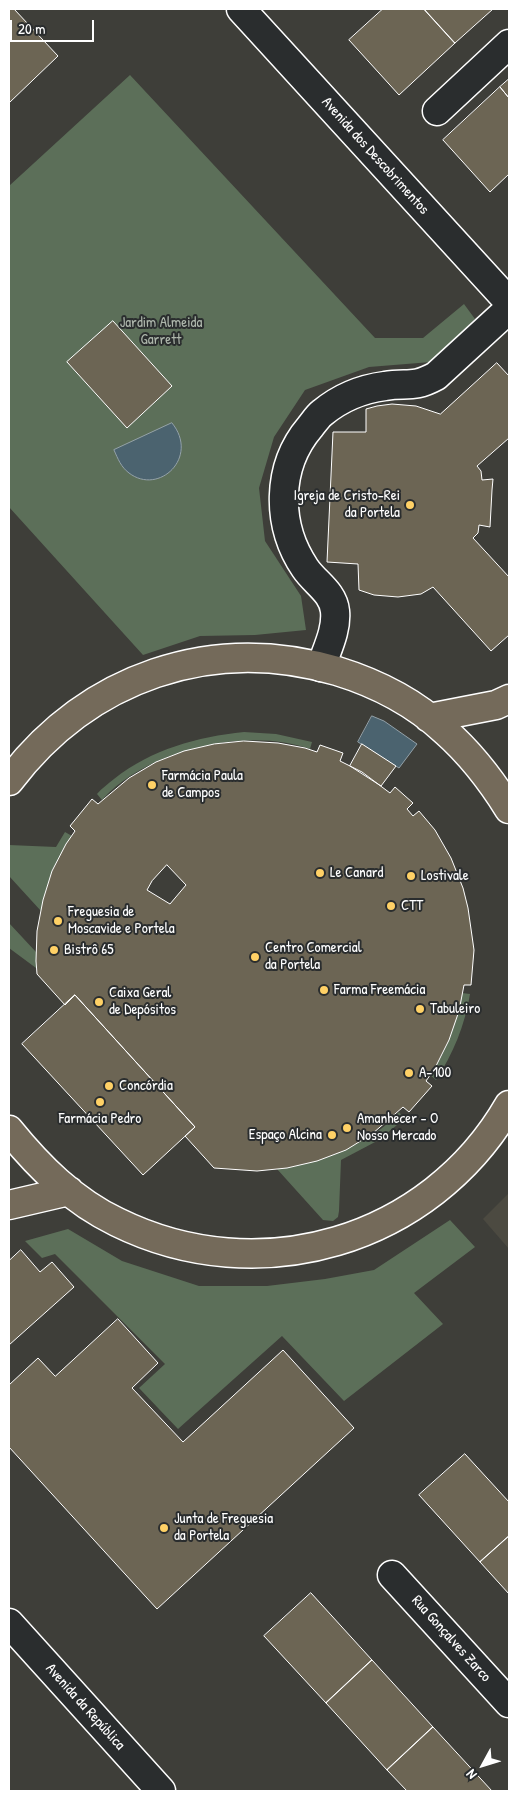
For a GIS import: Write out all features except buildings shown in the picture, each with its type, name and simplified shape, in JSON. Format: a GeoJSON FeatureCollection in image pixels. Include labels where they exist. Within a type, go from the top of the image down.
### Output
{"type":"FeatureCollection","features":[{"type":"Feature","properties":{"kind":"main road"},"geometry":{"type":"LineString","coordinates":[[9,781],[24,760],[49,736],[77,713],[107,694],[140,678],[174,667],[209,660],[246,658],[281,659],[321,667],[357,678],[384,690],[416,708],[444,730],[470,755],[493,783],[507,794]]}},
{"type":"Feature","properties":{"kind":"main road"},"geometry":{"type":"LineString","coordinates":[[429,718],[509,700]]}},
{"type":"Feature","properties":{"kind":"main road"},"geometry":{"type":"LineString","coordinates":[[9,1130],[31,1157],[69,1191],[86,1204],[117,1222],[150,1236],[184,1246],[220,1253],[256,1254],[320,1246],[361,1234],[394,1218],[424,1199],[452,1176],[477,1150],[499,1122],[509,1105]]}},
{"type":"Feature","properties":{"kind":"main road"},"geometry":{"type":"LineString","coordinates":[[9,1205],[69,1191]]}},
{"type":"Feature","properties":{"kind":"street","name":"Avenida dos Descobrimentos"},"geometry":{"type":"LineString","coordinates":[[241,9],[509,302]]}},
{"type":"Feature","properties":{"kind":"street"},"geometry":{"type":"LineString","coordinates":[[437,111],[509,44]]}},
{"type":"Feature","properties":{"kind":"street"},"geometry":{"type":"LineString","coordinates":[[321,667],[335,624],[335,610],[328,594],[305,569],[292,543],[283,509],[285,473],[299,440],[322,413],[352,394],[386,385],[409,386],[423,384],[436,376],[509,309]]}},
{"type":"Feature","properties":{"kind":"street","name":"Rua Gonçalves Zarco"},"geometry":{"type":"LineString","coordinates":[[392,1575],[509,1703]]}},
{"type":"Feature","properties":{"kind":"street","name":"Avenida da República"},"geometry":{"type":"LineString","coordinates":[[9,1623],[162,1791]]}},
{"type":"Feature","properties":{"kind":"shaded area"},"geometry":{"type":"Polygon","coordinates":[[[509,1193],[509,1249],[483,1219],[509,1193]]]}},
{"type":"Feature","properties":{"kind":"green space","name":"Jardim Almeida Garrett"},"geometry":{"type":"Polygon","coordinates":[[[130,75],[375,338],[423,338],[464,304],[475,319],[431,362],[369,367],[305,390],[274,437],[259,488],[265,541],[301,596],[306,630],[255,635],[200,636],[143,655],[9,507],[9,186],[130,75]]]}},
{"type":"Feature","properties":{"kind":"green space"},"geometry":{"type":"Polygon","coordinates":[[[244,732],[276,734],[312,742],[310,749],[285,743],[258,740],[199,747],[171,756],[144,768],[121,783],[102,800],[97,794],[107,784],[129,769],[159,752],[209,737],[244,732]]]}},
{"type":"Feature","properties":{"kind":"green space"},"geometry":{"type":"Polygon","coordinates":[[[65,832],[72,836],[52,871],[41,911],[9,876],[9,845],[56,847],[65,832]]]}},
{"type":"Feature","properties":{"kind":"green space"},"geometry":{"type":"Polygon","coordinates":[[[9,923],[36,952],[36,968],[9,948],[9,923]]]}},
{"type":"Feature","properties":{"kind":"green space"},"geometry":{"type":"Polygon","coordinates":[[[462,993],[470,994],[462,1028],[448,1060],[436,1080],[430,1075],[451,1036],[462,993]]]}},
{"type":"Feature","properties":{"kind":"green space"},"geometry":{"type":"Polygon","coordinates":[[[399,1112],[404,1118],[402,1121],[377,1141],[341,1160],[339,1211],[338,1217],[333,1221],[323,1220],[277,1169],[309,1163],[343,1151],[374,1133],[399,1112]]]}},
{"type":"Feature","properties":{"kind":"green space"},"geometry":{"type":"Polygon","coordinates":[[[450,1220],[475,1247],[414,1293],[443,1324],[344,1401],[282,1336],[178,1429],[139,1388],[165,1364],[55,1254],[42,1258],[25,1241],[68,1229],[122,1261],[199,1286],[267,1286],[325,1279],[374,1270],[450,1220]]]}},
{"type":"Feature","properties":{"kind":"water"},"geometry":{"type":"Polygon","coordinates":[[[172,423],[179,436],[181,448],[179,460],[172,469],[163,476],[152,480],[141,479],[126,471],[114,450],[172,423]]]}},
{"type":"Feature","properties":{"kind":"water"},"geometry":{"type":"Polygon","coordinates":[[[372,716],[384,721],[417,744],[399,768],[358,742],[372,716]]]}},
{"type":"Feature","properties":{"kind":"place","name":"Igreja de Cristo-Rei da Portela"},"geometry":{"type":"Point","coordinates":[410,505]}},
{"type":"Feature","properties":{"kind":"place","name":"Farmácia Paula de Campos"},"geometry":{"type":"Point","coordinates":[152,785]}},
{"type":"Feature","properties":{"kind":"place","name":"Le Canard"},"geometry":{"type":"Point","coordinates":[320,873]}},
{"type":"Feature","properties":{"kind":"place","name":"Lostivale"},"geometry":{"type":"Point","coordinates":[411,876]}},
{"type":"Feature","properties":{"kind":"place","name":"CTT"},"geometry":{"type":"Point","coordinates":[391,906]}},
{"type":"Feature","properties":{"kind":"place","name":"Freguesia de Moscavide e Portela"},"geometry":{"type":"Point","coordinates":[58,921]}},
{"type":"Feature","properties":{"kind":"place","name":"Bistrô 65"},"geometry":{"type":"Point","coordinates":[54,950]}},
{"type":"Feature","properties":{"kind":"place","name":"Centro Comercial da Portela"},"geometry":{"type":"Point","coordinates":[255,957]}},
{"type":"Feature","properties":{"kind":"place","name":"Farma Freemácia"},"geometry":{"type":"Point","coordinates":[324,990]}},
{"type":"Feature","properties":{"kind":"place","name":"Caixa Geral de Depósitos"},"geometry":{"type":"Point","coordinates":[99,1002]}},
{"type":"Feature","properties":{"kind":"place","name":"Tabuleiro"},"geometry":{"type":"Point","coordinates":[420,1009]}},
{"type":"Feature","properties":{"kind":"place","name":"A-100"},"geometry":{"type":"Point","coordinates":[409,1073]}},
{"type":"Feature","properties":{"kind":"place","name":"Concórdia"},"geometry":{"type":"Point","coordinates":[109,1086]}},
{"type":"Feature","properties":{"kind":"place","name":"Farmácia Pedro"},"geometry":{"type":"Point","coordinates":[100,1102]}},
{"type":"Feature","properties":{"kind":"place","name":"Amanhecer - O Nosso Mercado"},"geometry":{"type":"Point","coordinates":[347,1128]}},
{"type":"Feature","properties":{"kind":"place","name":"Espaço Alcina"},"geometry":{"type":"Point","coordinates":[332,1135]}},
{"type":"Feature","properties":{"kind":"place","name":"Junta de Freguesia da Portela"},"geometry":{"type":"Point","coordinates":[164,1528]}}]}
